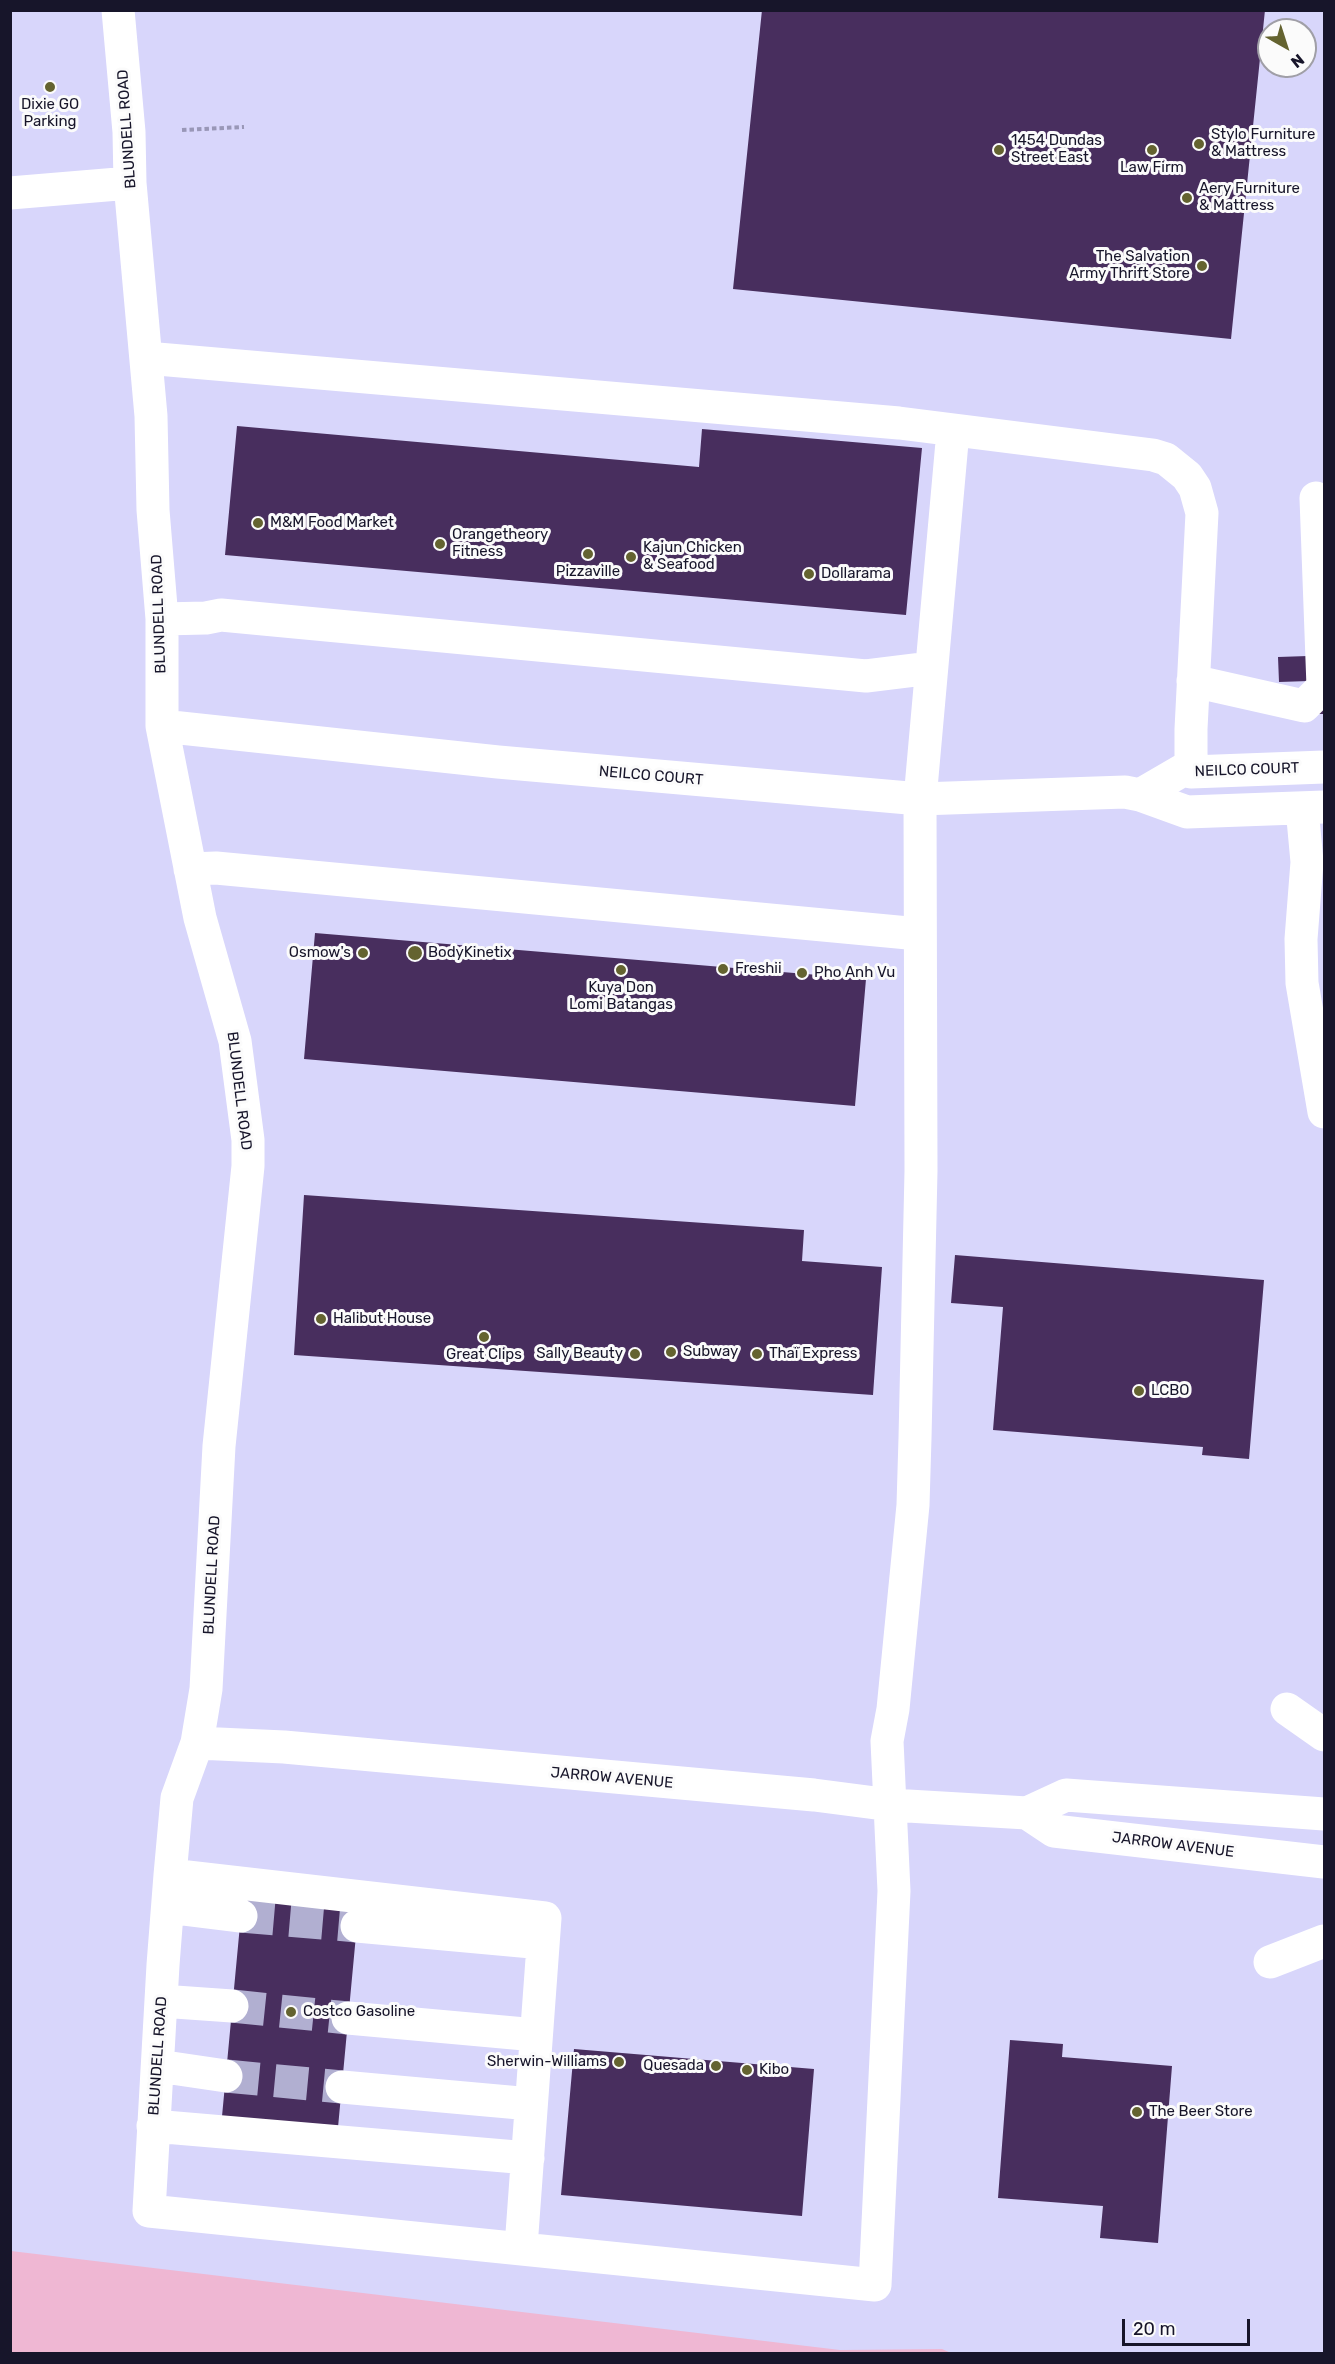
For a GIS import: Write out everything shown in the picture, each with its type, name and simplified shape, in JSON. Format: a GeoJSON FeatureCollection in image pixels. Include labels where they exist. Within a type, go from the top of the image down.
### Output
{"type":"FeatureCollection","features":[{"type":"Feature","properties":{"kind":"lane","name":"BLUNDELL ROAD"},"geometry":{"type":"LineString","coordinates":[[118,10],[129,132],[130,183],[151,416],[153,510],[162,619],[162,726],[200,918],[235,1041],[248,1140],[248,1166],[219,1446],[206,1689],[196,1743],[177,1798],[161,2001],[149,2211],[521,2247]]}},
{"type":"Feature","properties":{"kind":"lane"},"geometry":{"type":"LineString","coordinates":[[10,193],[130,183]]}},
{"type":"Feature","properties":{"kind":"lane"},"geometry":{"type":"LineString","coordinates":[[146,358],[887,422],[1153,455],[1166,459],[1187,476],[1195,488],[1202,513],[1193,681],[1191,772]]}},
{"type":"Feature","properties":{"kind":"lane"},"geometry":{"type":"LineString","coordinates":[[169,1891],[545,1918],[521,2247],[875,2284],[893,1901],[887,1742],[893,1709],[913,1505],[915,1450],[921,1171],[920,799],[953,431]]}},
{"type":"Feature","properties":{"kind":"lane"},"geometry":{"type":"LineString","coordinates":[[1193,681],[1304,706],[1323,687],[1316,498]]}},
{"type":"Feature","properties":{"kind":"lane"},"geometry":{"type":"LineString","coordinates":[[162,619],[206,618],[221,615],[866,676],[931,668]]}},
{"type":"Feature","properties":{"kind":"lane","name":"NEILCO COURT"},"geometry":{"type":"LineString","coordinates":[[162,726],[498,762],[920,799],[1125,792],[1187,812],[1313,807]]}},
{"type":"Feature","properties":{"kind":"lane","name":"NEILCO COURT"},"geometry":{"type":"LineString","coordinates":[[1140,795],[1183,770],[1191,772],[1324,767]]}},
{"type":"Feature","properties":{"kind":"lane"},"geometry":{"type":"LineString","coordinates":[[1313,807],[1301,939],[1302,983],[1324,1112]]}},
{"type":"Feature","properties":{"kind":"lane"},"geometry":{"type":"LineString","coordinates":[[190,869],[228,869],[919,934]]}},
{"type":"Feature","properties":{"kind":"lane"},"geometry":{"type":"LineString","coordinates":[[1287,1709],[1324,1735]]}},
{"type":"Feature","properties":{"kind":"lane","name":"JARROW AVENUE"},"geometry":{"type":"LineString","coordinates":[[196,1743],[438,1761],[814,1795],[891,1805],[1027,1813],[1066,1796],[1324,1814]]}},
{"type":"Feature","properties":{"kind":"lane","name":"JARROW AVENUE"},"geometry":{"type":"LineString","coordinates":[[1027,1813],[1054,1831],[1324,1862]]}},
{"type":"Feature","properties":{"kind":"lane"},"geometry":{"type":"LineString","coordinates":[[169,1891],[241,1916]]}},
{"type":"Feature","properties":{"kind":"lane"},"geometry":{"type":"LineString","coordinates":[[357,1926],[543,1943]]}},
{"type":"Feature","properties":{"kind":"lane"},"geometry":{"type":"LineString","coordinates":[[1270,1962],[1324,1941]]}},
{"type":"Feature","properties":{"kind":"lane"},"geometry":{"type":"LineString","coordinates":[[161,2001],[232,2006]]}},
{"type":"Feature","properties":{"kind":"lane"},"geometry":{"type":"LineString","coordinates":[[348,2018],[536,2035]]}},
{"type":"Feature","properties":{"kind":"lane"},"geometry":{"type":"LineString","coordinates":[[158,2066],[226,2076]]}},
{"type":"Feature","properties":{"kind":"lane"},"geometry":{"type":"LineString","coordinates":[[342,2087],[531,2104]]}},
{"type":"Feature","properties":{"kind":"lane"},"geometry":{"type":"LineString","coordinates":[[153,2126],[528,2158]]}},
{"type":"Feature","properties":{"kind":"path"},"geometry":{"type":"LineString","coordinates":[[182,130],[244,128]]}},
{"type":"Feature","properties":{"kind":"shaded area"},"geometry":{"type":"Polygon","coordinates":[[[11,2251],[840,2350],[942,2349],[951,2353],[11,2353],[11,2251]]]}},
{"type":"Feature","properties":{"kind":"building","name":"1454 Dundas Street East"},"geometry":{"type":"Polygon","coordinates":[[[762,10],[1265,10],[1264,18],[1257,18],[1258,78],[1231,339],[733,289],[762,10]]]}},
{"type":"Feature","properties":{"kind":"building"},"geometry":{"type":"Polygon","coordinates":[[[237,426],[699,467],[702,429],[922,448],[906,615],[225,555],[237,426]]]}},
{"type":"Feature","properties":{"kind":"building"},"geometry":{"type":"Polygon","coordinates":[[[1324,585],[1324,714],[1308,714],[1309,681],[1279,682],[1278,657],[1308,656],[1324,585]]]}},
{"type":"Feature","properties":{"kind":"building"},"geometry":{"type":"Polygon","coordinates":[[[315,933],[866,979],[855,1106],[304,1059],[315,933]]]}},
{"type":"Feature","properties":{"kind":"building"},"geometry":{"type":"Polygon","coordinates":[[[304,1195],[804,1230],[802,1261],[882,1267],[873,1395],[294,1355],[304,1195]]]}},
{"type":"Feature","properties":{"kind":"building"},"geometry":{"type":"Polygon","coordinates":[[[955,1255],[1264,1280],[1249,1459],[1202,1455],[1203,1447],[993,1430],[1003,1307],[951,1303],[955,1255]]]}},
{"type":"Feature","properties":{"kind":"building"},"geometry":{"type":"Polygon","coordinates":[[[243,1893],[359,1903],[337,2138],[221,2127],[243,1893]]]}},
{"type":"Feature","properties":{"kind":"building"},"geometry":{"type":"Polygon","coordinates":[[[1010,2040],[1063,2044],[1062,2057],[1172,2066],[1158,2243],[1100,2238],[1103,2206],[998,2198],[1010,2040]]]}},
{"type":"Feature","properties":{"kind":"building"},"geometry":{"type":"Polygon","coordinates":[[[574,2049],[814,2069],[802,2216],[561,2195],[574,2049]]]}},
{"type":"Feature","properties":{"kind":"tunnel"},"geometry":{"type":"LineString","coordinates":[[241,1916],[357,1926]]}},
{"type":"Feature","properties":{"kind":"tunnel"},"geometry":{"type":"LineString","coordinates":[[232,2006],[348,2018]]}},
{"type":"Feature","properties":{"kind":"tunnel"},"geometry":{"type":"LineString","coordinates":[[226,2076],[342,2087]]}},
{"type":"Feature","properties":{"kind":"place","name":"Dixie GO Parking"},"geometry":{"type":"Point","coordinates":[50,87]}},
{"type":"Feature","properties":{"kind":"place","name":"Stylo Furniture & Mattress"},"geometry":{"type":"Point","coordinates":[1199,144]}},
{"type":"Feature","properties":{"kind":"place","name":"1454 Dundas Street East"},"geometry":{"type":"Point","coordinates":[999,150]}},
{"type":"Feature","properties":{"kind":"place","name":"Law Firm"},"geometry":{"type":"Point","coordinates":[1152,150]}},
{"type":"Feature","properties":{"kind":"place","name":"Aery Furniture & Mattress"},"geometry":{"type":"Point","coordinates":[1187,198]}},
{"type":"Feature","properties":{"kind":"place","name":"The Salvation Army Thrift Store"},"geometry":{"type":"Point","coordinates":[1202,266]}},
{"type":"Feature","properties":{"kind":"place","name":"M&M Food Market"},"geometry":{"type":"Point","coordinates":[258,523]}},
{"type":"Feature","properties":{"kind":"place","name":"Orangetheory Fitness"},"geometry":{"type":"Point","coordinates":[440,544]}},
{"type":"Feature","properties":{"kind":"place","name":"Pizzaville"},"geometry":{"type":"Point","coordinates":[588,554]}},
{"type":"Feature","properties":{"kind":"place","name":"Kajun Chicken & Seafood"},"geometry":{"type":"Point","coordinates":[631,557]}},
{"type":"Feature","properties":{"kind":"place","name":"Dollarama"},"geometry":{"type":"Point","coordinates":[809,574]}},
{"type":"Feature","properties":{"kind":"place","name":"Osmow's"},"geometry":{"type":"Point","coordinates":[363,953]}},
{"type":"Feature","properties":{"kind":"place","name":"BodyKinetix"},"geometry":{"type":"Point","coordinates":[415,953]}},
{"type":"Feature","properties":{"kind":"place","name":"Freshii"},"geometry":{"type":"Point","coordinates":[723,969]}},
{"type":"Feature","properties":{"kind":"place","name":"Kuya Don Lomi Batangas"},"geometry":{"type":"Point","coordinates":[621,970]}},
{"type":"Feature","properties":{"kind":"place","name":"Pho Anh Vu"},"geometry":{"type":"Point","coordinates":[802,973]}},
{"type":"Feature","properties":{"kind":"place","name":"Halibut House"},"geometry":{"type":"Point","coordinates":[321,1319]}},
{"type":"Feature","properties":{"kind":"place","name":"Great Clips"},"geometry":{"type":"Point","coordinates":[484,1337]}},
{"type":"Feature","properties":{"kind":"place","name":"Subway"},"geometry":{"type":"Point","coordinates":[671,1352]}},
{"type":"Feature","properties":{"kind":"place","name":"Sally Beauty"},"geometry":{"type":"Point","coordinates":[635,1354]}},
{"type":"Feature","properties":{"kind":"place","name":"Thaï Express"},"geometry":{"type":"Point","coordinates":[757,1354]}},
{"type":"Feature","properties":{"kind":"place","name":"LCBO"},"geometry":{"type":"Point","coordinates":[1139,1391]}},
{"type":"Feature","properties":{"kind":"place","name":"Costco Gasoline"},"geometry":{"type":"Point","coordinates":[291,2012]}},
{"type":"Feature","properties":{"kind":"place","name":"Sherwin-Williams"},"geometry":{"type":"Point","coordinates":[619,2062]}},
{"type":"Feature","properties":{"kind":"place","name":"Quesada"},"geometry":{"type":"Point","coordinates":[716,2066]}},
{"type":"Feature","properties":{"kind":"place","name":"Kibo"},"geometry":{"type":"Point","coordinates":[747,2070]}},
{"type":"Feature","properties":{"kind":"place","name":"The Beer Store"},"geometry":{"type":"Point","coordinates":[1137,2112]}}]}
